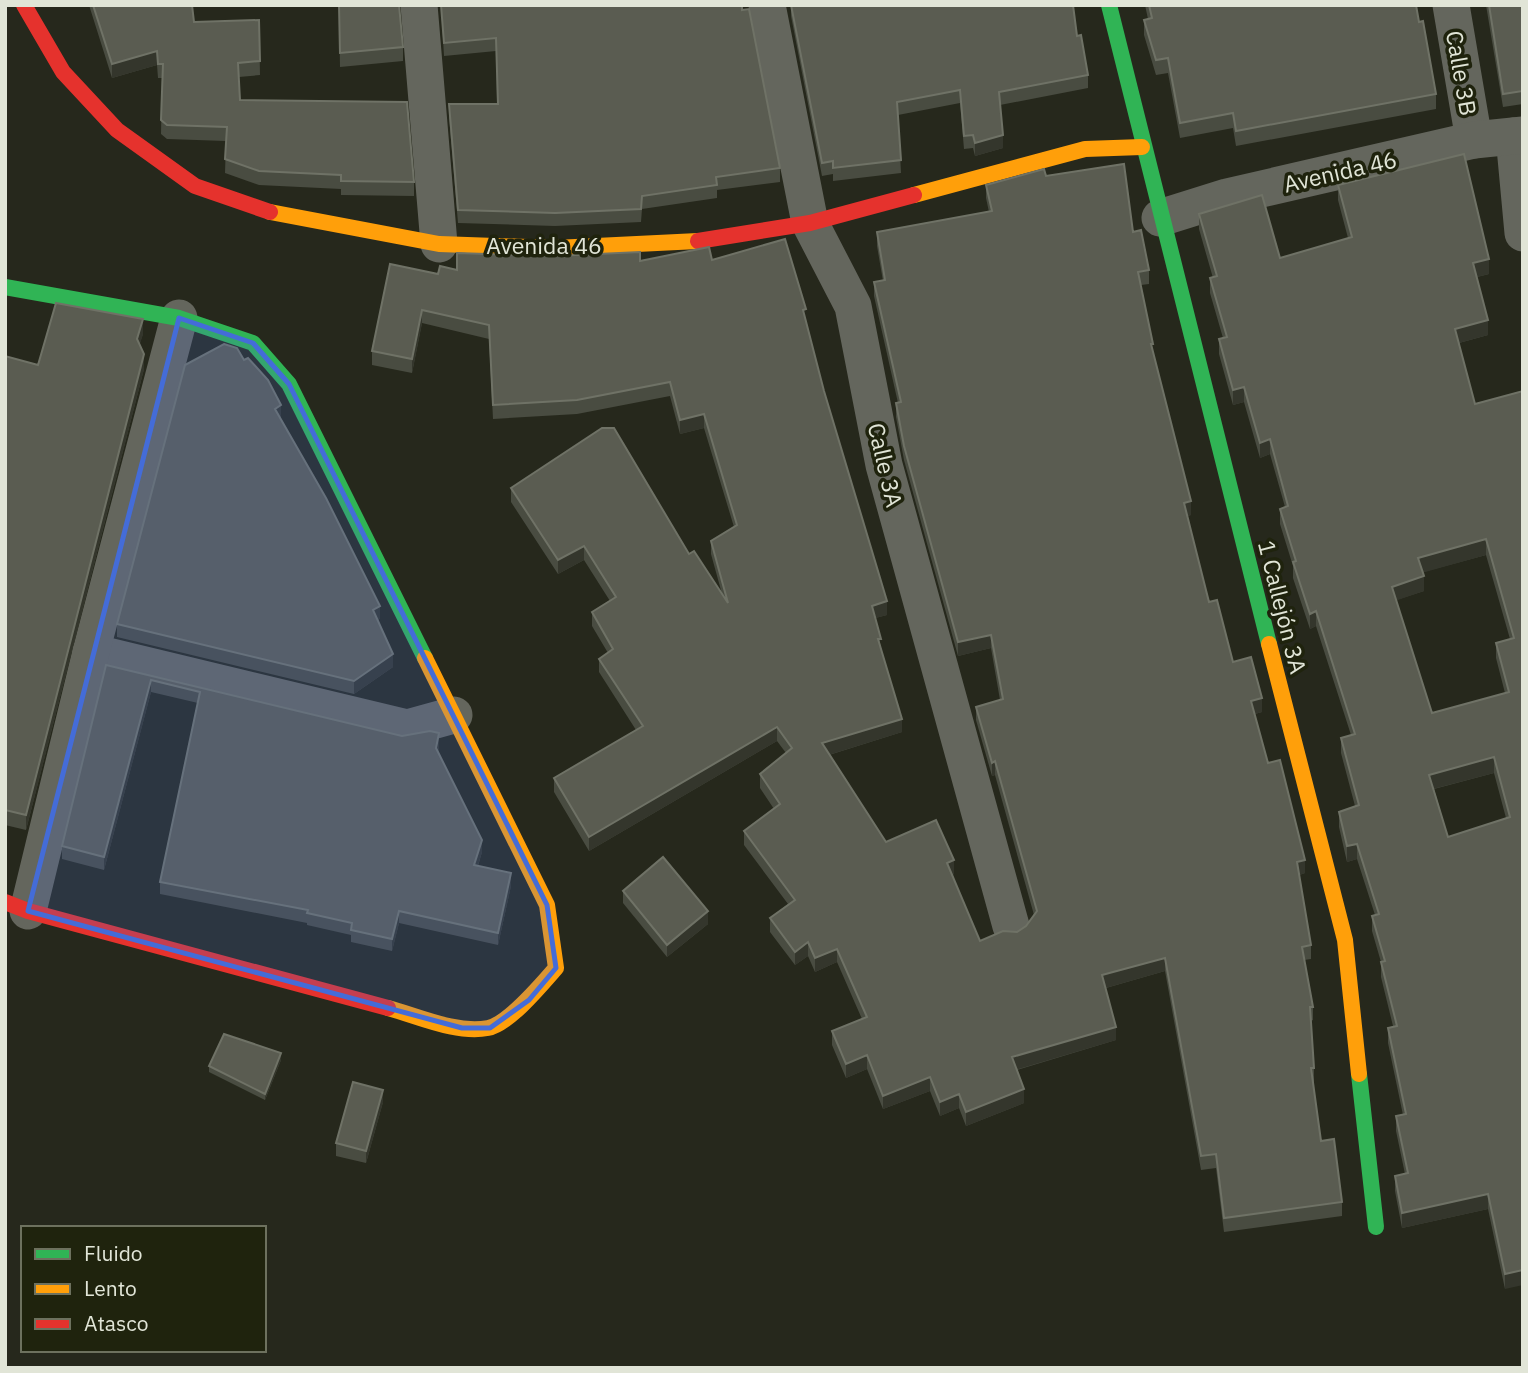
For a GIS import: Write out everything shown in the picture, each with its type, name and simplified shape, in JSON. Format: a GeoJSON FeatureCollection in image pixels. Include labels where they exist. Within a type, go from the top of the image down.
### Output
{"type":"FeatureCollection","features":[{"type":"Feature","properties":{"kind":"street","name":"Avenida 46"},"geometry":{"type":"LineString","coordinates":[[24,5],[63,72],[108,121],[195,186],[284,217],[439,244],[555,248],[691,242],[810,222],[1085,149],[1142,147]]}},
{"type":"Feature","properties":{"kind":"street"},"geometry":{"type":"LineString","coordinates":[[419,5],[439,244]]}},
{"type":"Feature","properties":{"kind":"street","name":"Calle 3A"},"geometry":{"type":"LineString","coordinates":[[768,5],[810,222],[853,306],[884,465],[1011,926]]}},
{"type":"Feature","properties":{"kind":"street","name":"1 Callejón 3A"},"geometry":{"type":"LineString","coordinates":[[1109,5],[1142,147],[1345,940],[1376,1227]]}},
{"type":"Feature","properties":{"kind":"street","name":"Calle 3B"},"geometry":{"type":"LineString","coordinates":[[1451,5],[1474,140]]}},
{"type":"Feature","properties":{"kind":"street","name":"Avenida 46"},"geometry":{"type":"LineString","coordinates":[[1160,218],[1227,197],[1474,140],[1518,136]]}},
{"type":"Feature","properties":{"kind":"street"},"geometry":{"type":"LineString","coordinates":[[1518,136],[1523,233]]}},
{"type":"Feature","properties":{"kind":"street"},"geometry":{"type":"LineString","coordinates":[[5,287],[179,318],[253,343],[289,384],[547,905],[556,968],[529,1000],[489,1028],[462,1028],[17,906],[91,652],[179,318]]}},
{"type":"Feature","properties":{"kind":"street"},"geometry":{"type":"LineString","coordinates":[[91,652],[407,728],[454,715]]}},
{"type":"Feature","properties":{"kind":"highlighted area"},"geometry":{"type":"Polygon","coordinates":[[[179,318],[253,343],[289,384],[547,905],[556,968],[529,1000],[490,1028],[462,1028],[28,911],[179,318]]]}},
{"type":"Feature","properties":{"kind":"building"},"geometry":{"type":"Polygon","coordinates":[[[93,5],[192,5],[194,22],[259,20],[260,61],[238,63],[240,100],[407,102],[414,182],[341,181],[341,175],[259,171],[225,159],[227,127],[167,125],[161,120],[163,64],[158,64],[157,51],[112,64],[93,5]]]}},
{"type":"Feature","properties":{"kind":"building"},"geometry":{"type":"Polygon","coordinates":[[[339,5],[399,5],[403,47],[340,53],[339,5]]]}},
{"type":"Feature","properties":{"kind":"building"},"geometry":{"type":"Polygon","coordinates":[[[441,5],[742,5],[742,10],[749,9],[780,168],[716,177],[717,185],[642,196],[641,209],[555,213],[458,210],[449,104],[498,104],[496,38],[444,43],[441,5]]]}},
{"type":"Feature","properties":{"kind":"building"},"geometry":{"type":"Polygon","coordinates":[[[791,5],[1073,5],[1077,36],[1081,35],[1088,75],[999,92],[1003,135],[975,143],[973,135],[964,136],[960,90],[897,102],[901,160],[833,168],[833,161],[822,163],[791,5]]]}},
{"type":"Feature","properties":{"kind":"building"},"geometry":{"type":"Polygon","coordinates":[[[1149,5],[1416,5],[1419,22],[1423,21],[1436,94],[1236,131],[1233,113],[1180,123],[1168,58],[1156,60],[1144,20],[1152,18],[1149,5]]]}},
{"type":"Feature","properties":{"kind":"building"},"geometry":{"type":"Polygon","coordinates":[[[1489,5],[1523,5],[1523,91],[1503,94],[1489,5]]]}},
{"type":"Feature","properties":{"kind":"building"},"geometry":{"type":"Polygon","coordinates":[[[1464,154],[1489,259],[1473,263],[1488,320],[1455,329],[1475,404],[1523,391],[1523,1270],[1505,1274],[1488,1194],[1402,1213],[1395,1176],[1408,1173],[1396,1116],[1406,1114],[1388,1028],[1397,1026],[1381,962],[1385,961],[1372,916],[1379,914],[1357,844],[1347,846],[1339,812],[1359,805],[1341,738],[1355,734],[1316,611],[1310,614],[1293,562],[1296,561],[1280,509],[1288,506],[1270,439],[1260,443],[1244,387],[1233,390],[1219,339],[1227,337],[1210,278],[1217,276],[1199,214],[1262,195],[1280,258],[1352,237],[1338,185],[1464,154]],[[1486,539],[1418,558],[1424,576],[1392,587],[1432,713],[1509,692],[1496,643],[1514,638],[1486,539]],[[1494,757],[1429,775],[1448,837],[1510,817],[1494,757]]]}},
{"type":"Feature","properties":{"kind":"building"},"geometry":{"type":"Polygon","coordinates":[[[1124,164],[1133,232],[1141,230],[1149,270],[1138,272],[1151,344],[1191,501],[1184,503],[1209,602],[1217,600],[1233,662],[1251,657],[1262,698],[1251,701],[1268,763],[1280,760],[1305,860],[1297,862],[1311,945],[1302,947],[1313,1007],[1310,1007],[1314,1068],[1311,1068],[1321,1141],[1334,1139],[1342,1202],[1224,1218],[1216,1154],[1201,1156],[1165,958],[1102,975],[1116,1027],[1012,1057],[1024,1089],[966,1112],[959,1094],[940,1102],[930,1077],[883,1096],[867,1055],[846,1064],[832,1031],[867,1017],[837,949],[815,958],[808,942],[795,952],[770,918],[795,900],[744,831],[780,804],[760,774],[792,748],[777,727],[589,837],[554,778],[643,726],[599,659],[613,649],[592,612],[616,597],[584,546],[558,560],[511,488],[602,428],[614,428],[689,554],[694,551],[728,603],[711,541],[737,525],[704,414],[680,420],[670,382],[577,400],[493,405],[489,325],[422,310],[412,359],[372,351],[390,264],[438,274],[440,266],[457,270],[457,253],[554,256],[640,252],[640,261],[709,247],[712,260],[785,239],[806,309],[803,310],[824,391],[887,601],[872,606],[881,639],[878,639],[902,719],[822,743],[886,842],[936,820],[954,860],[947,863],[980,941],[1003,931],[1017,932],[1026,926],[1037,911],[995,761],[992,763],[976,707],[1003,699],[991,635],[958,642],[904,446],[896,403],[901,402],[874,282],[885,280],[877,232],[992,211],[986,185],[1044,169],[1046,176],[1124,164]]]}},
{"type":"Feature","properties":{"kind":"building"},"geometry":{"type":"Polygon","coordinates":[[[56,303],[143,319],[137,339],[144,354],[26,815],[5,810],[5,356],[38,365],[56,303]]]}},
{"type":"Feature","properties":{"kind":"building"},"geometry":{"type":"Polygon","coordinates":[[[224,344],[237,348],[244,360],[248,358],[268,380],[281,405],[275,409],[326,498],[380,606],[373,610],[393,654],[354,681],[117,624],[185,365],[224,344]]]}},
{"type":"Feature","properties":{"kind":"building"},"geometry":{"type":"Polygon","coordinates":[[[106,665],[402,736],[430,731],[439,733],[436,748],[482,840],[474,865],[511,873],[498,933],[399,911],[392,939],[351,930],[352,923],[307,913],[308,910],[160,882],[200,692],[151,680],[104,857],[62,846],[106,665]]]}},
{"type":"Feature","properties":{"kind":"building"},"geometry":{"type":"Polygon","coordinates":[[[663,857],[708,911],[667,945],[623,891],[663,857]]]}},
{"type":"Feature","properties":{"kind":"building"},"geometry":{"type":"Polygon","coordinates":[[[224,1034],[281,1053],[265,1094],[209,1066],[224,1034]]]}},
{"type":"Feature","properties":{"kind":"building"},"geometry":{"type":"Polygon","coordinates":[[[353,1082],[383,1090],[366,1151],[336,1143],[353,1082]]]}},
{"type":"Feature","properties":{"kind":"traffic: fast"},"geometry":{"type":"LineString","coordinates":[[1109,5],[1269,644]]}},
{"type":"Feature","properties":{"kind":"traffic: fast"},"geometry":{"type":"LineString","coordinates":[[5,287],[179,318],[253,343],[289,384],[425,658]]}},
{"type":"Feature","properties":{"kind":"traffic: fast"},"geometry":{"type":"LineString","coordinates":[[1359,1074],[1376,1227]]}},
{"type":"Feature","properties":{"kind":"traffic: slow"},"geometry":{"type":"LineString","coordinates":[[914,195],[1085,149],[1142,147]]}},
{"type":"Feature","properties":{"kind":"traffic: slow"},"geometry":{"type":"LineString","coordinates":[[270,212],[439,244],[555,248],[698,241]]}},
{"type":"Feature","properties":{"kind":"traffic: slow"},"geometry":{"type":"LineString","coordinates":[[1269,644],[1345,940],[1359,1074]]}},
{"type":"Feature","properties":{"kind":"traffic: slow"},"geometry":{"type":"LineString","coordinates":[[388,1008],[463,1029],[488,1028],[506,1019],[556,968],[547,905],[425,658]]}},
{"type":"Feature","properties":{"kind":"traffic: jam"},"geometry":{"type":"LineString","coordinates":[[24,5],[63,72],[117,130],[195,186],[270,212]]}},
{"type":"Feature","properties":{"kind":"traffic: jam"},"geometry":{"type":"LineString","coordinates":[[698,241],[810,223],[914,195]]}},
{"type":"Feature","properties":{"kind":"traffic: jam"},"geometry":{"type":"LineString","coordinates":[[5,902],[28,911],[388,1008]]}}]}
